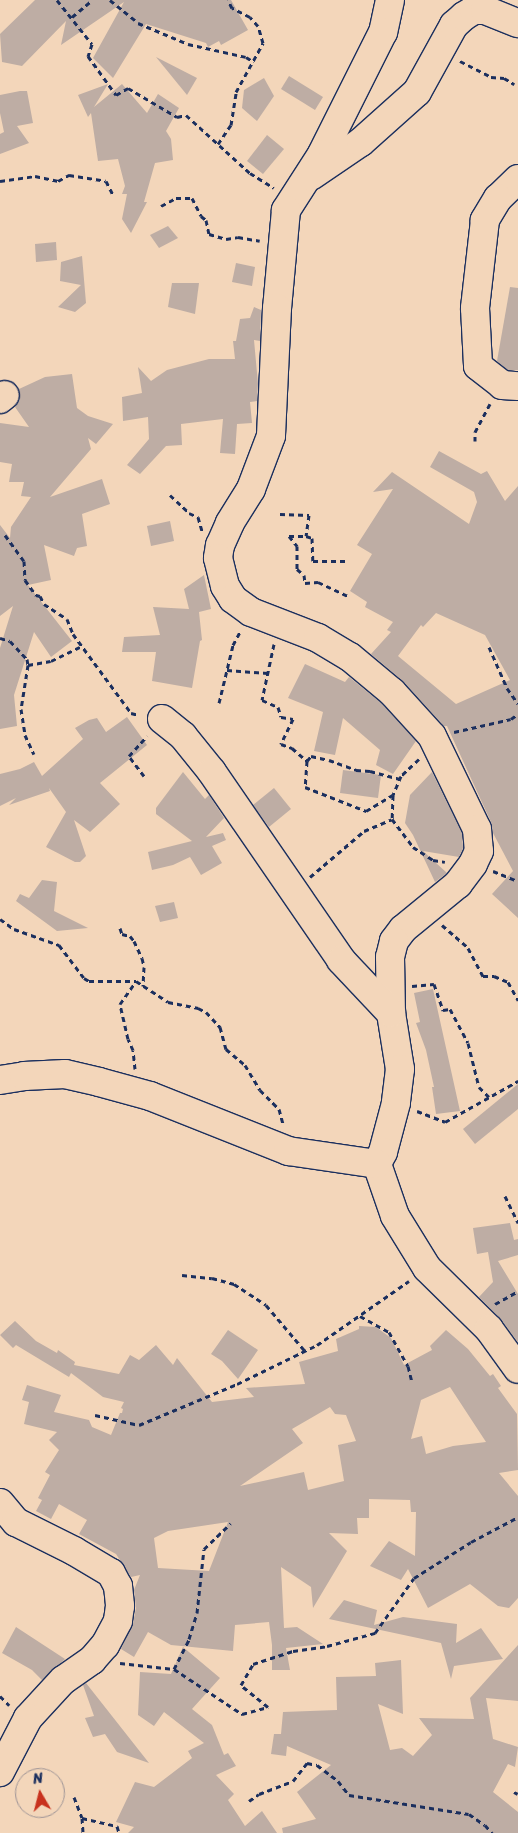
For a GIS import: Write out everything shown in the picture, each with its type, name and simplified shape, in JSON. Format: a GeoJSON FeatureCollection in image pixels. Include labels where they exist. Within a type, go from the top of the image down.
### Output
{"type":"FeatureCollection","features":[{"type":"Feature","properties":{"kind":"street"},"geometry":{"type":"LineString","coordinates":[[390,0],[383,32],[307,180],[286,210],[271,436],[251,489],[230,523],[220,545],[218,558],[220,572],[233,600],[251,612],[318,638],[350,657],[392,692],[437,744],[477,829],[479,851],[473,864],[458,884],[403,929],[394,941],[390,956],[391,1000],[400,1068],[396,1103],[383,1152],[377,1164],[394,1216],[427,1268],[489,1329],[518,1369]]}},
{"type":"Feature","properties":{"kind":"street"},"geometry":{"type":"LineString","coordinates":[[307,180],[361,142],[417,92],[454,25],[474,10],[485,10],[518,23]]}},
{"type":"Feature","properties":{"kind":"street"},"geometry":{"type":"LineString","coordinates":[[510,386],[478,366],[475,308],[485,220],[498,198],[518,179]]}},
{"type":"Feature","properties":{"kind":"street"},"geometry":{"type":"LineString","coordinates":[[162,718],[183,736],[212,772],[341,960],[391,1000]]}},
{"type":"Feature","properties":{"kind":"street"},"geometry":{"type":"LineString","coordinates":[[0,1080],[24,1076],[65,1074],[150,1096],[288,1151],[377,1164]]}},
{"type":"Feature","properties":{"kind":"street"},"geometry":{"type":"LineString","coordinates":[[0,1503],[16,1522],[74,1551],[111,1573],[118,1586],[120,1606],[118,1621],[105,1645],[92,1660],[63,1680],[28,1718],[0,1772]]}},
{"type":"Feature","properties":{"kind":"path"},"geometry":{"type":"LineString","coordinates":[[57,0],[92,44],[88,56],[116,95],[128,88],[176,117],[186,115],[250,174],[285,195],[286,210]]}},
{"type":"Feature","properties":{"kind":"path"},"geometry":{"type":"LineString","coordinates":[[72,17],[92,0]]}},
{"type":"Feature","properties":{"kind":"path"},"geometry":{"type":"LineString","coordinates":[[110,0],[138,23],[188,44],[246,56],[254,62]]}},
{"type":"Feature","properties":{"kind":"path"},"geometry":{"type":"LineString","coordinates":[[218,144],[231,125],[236,92],[263,43],[258,26],[250,17],[232,8],[228,0]]}},
{"type":"Feature","properties":{"kind":"path"},"geometry":{"type":"LineString","coordinates":[[442,49],[491,77],[504,78],[514,84]]}},
{"type":"Feature","properties":{"kind":"path"},"geometry":{"type":"LineString","coordinates":[[0,181],[35,176],[58,180],[69,175],[106,181],[112,195]]}},
{"type":"Feature","properties":{"kind":"path"},"geometry":{"type":"LineString","coordinates":[[161,206],[176,198],[192,198],[201,216],[206,220],[210,234],[226,239],[238,237],[274,244],[282,252]]}},
{"type":"Feature","properties":{"kind":"path"},"geometry":{"type":"LineString","coordinates":[[475,442],[475,432],[510,386]]}},
{"type":"Feature","properties":{"kind":"path"},"geometry":{"type":"LineString","coordinates":[[170,495],[189,512],[198,517],[203,536]]}},
{"type":"Feature","properties":{"kind":"path"},"geometry":{"type":"LineString","coordinates":[[280,514],[309,515],[306,536]]}},
{"type":"Feature","properties":{"kind":"path"},"geometry":{"type":"LineString","coordinates":[[5,534],[24,561],[25,580],[36,595],[40,596],[44,604],[67,619],[73,634],[131,713],[162,718]]}},
{"type":"Feature","properties":{"kind":"path"},"geometry":{"type":"LineString","coordinates":[[346,561],[313,561],[312,538],[289,536],[297,546],[297,569],[304,575],[305,584],[318,582],[350,597]]}},
{"type":"Feature","properties":{"kind":"path"},"geometry":{"type":"LineString","coordinates":[[219,703],[233,645],[251,612]]}},
{"type":"Feature","properties":{"kind":"path"},"geometry":{"type":"LineString","coordinates":[[282,623],[274,644],[262,700],[278,707],[281,717],[293,719],[281,744],[292,748],[307,761]]}},
{"type":"Feature","properties":{"kind":"path"},"geometry":{"type":"LineString","coordinates":[[0,638],[10,641],[27,658],[28,665],[21,709],[25,735],[34,754]]}},
{"type":"Feature","properties":{"kind":"path"},"geometry":{"type":"LineString","coordinates":[[28,665],[52,661],[82,646]]}},
{"type":"Feature","properties":{"kind":"path"},"geometry":{"type":"LineString","coordinates":[[489,646],[507,688],[518,704]]}},
{"type":"Feature","properties":{"kind":"path"},"geometry":{"type":"LineString","coordinates":[[227,670],[268,673]]}},
{"type":"Feature","properties":{"kind":"path"},"geometry":{"type":"LineString","coordinates":[[473,864],[433,860],[413,847],[392,819],[393,795],[399,779],[418,759],[437,744],[511,719],[518,714]]}},
{"type":"Feature","properties":{"kind":"path"},"geometry":{"type":"LineString","coordinates":[[144,776],[129,756],[162,718]]}},
{"type":"Feature","properties":{"kind":"path"},"geometry":{"type":"LineString","coordinates":[[393,795],[366,811],[305,787],[307,761],[311,756],[329,760],[356,770],[370,771],[399,779]]}},
{"type":"Feature","properties":{"kind":"path"},"geometry":{"type":"LineString","coordinates":[[294,891],[364,831],[392,819]]}},
{"type":"Feature","properties":{"kind":"path"},"geometry":{"type":"LineString","coordinates":[[427,911],[468,948],[483,976],[494,976],[508,982],[518,1000]]}},
{"type":"Feature","properties":{"kind":"path"},"geometry":{"type":"LineString","coordinates":[[0,918],[14,929],[59,945],[84,978],[89,981],[136,981],[168,1002],[198,1008],[214,1020],[224,1038],[226,1049],[245,1065],[260,1090],[279,1109],[283,1123],[278,1129],[288,1151]]}},
{"type":"Feature","properties":{"kind":"path"},"geometry":{"type":"LineString","coordinates":[[120,928],[122,934],[130,936],[134,941],[142,958],[144,967],[143,986]]}},
{"type":"Feature","properties":{"kind":"path"},"geometry":{"type":"LineString","coordinates":[[136,981],[124,995],[120,1010],[133,1050],[136,1071],[150,1096]]}},
{"type":"Feature","properties":{"kind":"path"},"geometry":{"type":"LineString","coordinates":[[391,1000],[434,984],[443,1010],[450,1009],[468,1043],[479,1087],[489,1097]]}},
{"type":"Feature","properties":{"kind":"path"},"geometry":{"type":"LineString","coordinates":[[396,1103],[445,1122],[517,1082]]}},
{"type":"Feature","properties":{"kind":"path"},"geometry":{"type":"LineString","coordinates":[[505,1196],[518,1223]]}},
{"type":"Feature","properties":{"kind":"path"},"geometry":{"type":"LineString","coordinates":[[95,1415],[138,1425],[237,1384],[305,1351],[360,1316],[427,1268]]}},
{"type":"Feature","properties":{"kind":"path"},"geometry":{"type":"LineString","coordinates":[[182,1275],[212,1278],[234,1284],[266,1305],[305,1351]]}},
{"type":"Feature","properties":{"kind":"path"},"geometry":{"type":"LineString","coordinates":[[360,1316],[389,1332],[408,1366],[412,1382]]}},
{"type":"Feature","properties":{"kind":"path"},"geometry":{"type":"LineString","coordinates":[[92,1660],[174,1669],[242,1714],[268,1707],[241,1685],[253,1664],[293,1651],[327,1646],[375,1633],[414,1578],[471,1542],[518,1517]]}},
{"type":"Feature","properties":{"kind":"path"},"geometry":{"type":"LineString","coordinates":[[174,1669],[189,1639],[197,1613],[204,1548],[232,1523]]}},
{"type":"Feature","properties":{"kind":"path"},"geometry":{"type":"LineString","coordinates":[[249,1801],[259,1794],[293,1781],[307,1763],[317,1766],[338,1781],[349,1795],[469,1814],[485,1825],[492,1833]]}},
{"type":"Feature","properties":{"kind":"path"},"geometry":{"type":"LineString","coordinates":[[74,1797],[82,1818],[84,1833]]}},
{"type":"Feature","properties":{"kind":"path"},"geometry":{"type":"LineString","coordinates":[[82,1818],[117,1826],[119,1833]]}},
{"type":"Feature","properties":{"kind":"building"},"geometry":{"type":"Polygon","coordinates":[[[35,0],[231,0],[248,30],[221,45],[219,41],[208,47],[206,43],[146,24],[113,78],[93,58],[124,2],[61,45],[66,21],[22,66],[2,62],[0,34],[35,0]]]}},
{"type":"Feature","properties":{"kind":"building"},"geometry":{"type":"Polygon","coordinates":[[[156,57],[197,78],[187,95],[156,57]]]}},
{"type":"Feature","properties":{"kind":"building"},"geometry":{"type":"Polygon","coordinates":[[[289,76],[323,97],[315,110],[281,89],[289,76]]]}},
{"type":"Feature","properties":{"kind":"building"},"geometry":{"type":"Polygon","coordinates":[[[264,78],[274,96],[257,121],[242,108],[244,90],[264,78]]]}},
{"type":"Feature","properties":{"kind":"building"},"geometry":{"type":"Polygon","coordinates":[[[108,84],[94,107],[122,84],[147,113],[158,94],[179,108],[166,131],[171,139],[173,160],[155,163],[144,202],[147,202],[131,233],[122,219],[127,194],[122,194],[125,186],[118,159],[98,161],[91,113],[88,117],[78,95],[108,84]]]}},
{"type":"Feature","properties":{"kind":"building"},"geometry":{"type":"Polygon","coordinates":[[[27,91],[33,123],[17,126],[29,143],[0,154],[0,134],[4,132],[0,113],[0,95],[27,91]]]}},
{"type":"Feature","properties":{"kind":"building"},"geometry":{"type":"Polygon","coordinates":[[[267,135],[284,149],[263,174],[247,161],[267,135]]]}},
{"type":"Feature","properties":{"kind":"building"},"geometry":{"type":"Polygon","coordinates":[[[168,226],[178,238],[159,248],[150,235],[168,226]]]}},
{"type":"Feature","properties":{"kind":"building"},"geometry":{"type":"Polygon","coordinates":[[[56,242],[57,260],[36,262],[35,244],[56,242]]]}},
{"type":"Feature","properties":{"kind":"building"},"geometry":{"type":"Polygon","coordinates":[[[82,256],[86,303],[75,312],[58,307],[81,285],[60,281],[61,262],[82,256]]]}},
{"type":"Feature","properties":{"kind":"building"},"geometry":{"type":"Polygon","coordinates":[[[236,263],[255,267],[252,286],[232,282],[236,263]]]}},
{"type":"Feature","properties":{"kind":"building"},"geometry":{"type":"Polygon","coordinates":[[[172,283],[199,283],[195,314],[168,307],[172,283]]]}},
{"type":"Feature","properties":{"kind":"building"},"geometry":{"type":"Polygon","coordinates":[[[510,287],[518,288],[518,370],[508,370],[497,361],[510,287]]]}},
{"type":"Feature","properties":{"kind":"building"},"geometry":{"type":"Polygon","coordinates":[[[254,307],[261,310],[260,341],[254,340],[258,384],[257,401],[250,402],[252,423],[237,424],[235,454],[220,453],[223,419],[181,424],[182,445],[166,446],[140,474],[127,465],[149,439],[148,417],[123,421],[122,397],[142,393],[138,367],[151,381],[167,370],[209,359],[235,359],[233,341],[236,341],[240,319],[250,318],[254,307]]]}},
{"type":"Feature","properties":{"kind":"building"},"geometry":{"type":"Polygon","coordinates":[[[72,374],[77,408],[88,416],[113,424],[96,444],[88,438],[91,449],[50,497],[102,479],[110,504],[82,514],[87,546],[77,548],[74,556],[44,545],[51,580],[28,585],[72,641],[51,657],[34,632],[14,695],[17,726],[0,729],[0,648],[13,606],[0,616],[0,525],[10,538],[11,527],[31,497],[21,496],[24,482],[9,482],[12,464],[0,462],[0,423],[29,427],[15,407],[20,400],[19,389],[45,377],[72,374]]]}},
{"type":"Feature","properties":{"kind":"building"},"geometry":{"type":"Polygon","coordinates":[[[439,451],[481,474],[487,471],[505,501],[518,486],[518,918],[492,894],[513,871],[493,833],[491,822],[447,726],[444,726],[403,681],[371,654],[391,632],[387,630],[393,622],[365,607],[367,602],[350,591],[372,554],[357,545],[393,489],[373,492],[392,472],[469,524],[477,502],[474,492],[430,467],[439,451]],[[436,613],[423,627],[421,625],[398,656],[456,704],[510,680],[485,635],[436,613]]]}},
{"type":"Feature","properties":{"kind":"building"},"geometry":{"type":"Polygon","coordinates":[[[170,521],[174,541],[151,546],[147,526],[170,521]]]}},
{"type":"Feature","properties":{"kind":"building"},"geometry":{"type":"Polygon","coordinates":[[[204,575],[211,609],[199,612],[202,640],[200,641],[192,688],[152,681],[156,652],[122,652],[124,637],[160,635],[153,607],[189,609],[184,589],[204,575]]]}},
{"type":"Feature","properties":{"kind":"building"},"geometry":{"type":"Polygon","coordinates":[[[305,664],[345,682],[349,677],[381,703],[416,741],[393,774],[376,765],[380,750],[343,718],[335,755],[314,751],[323,712],[288,698],[305,664]]]}},
{"type":"Feature","properties":{"kind":"building"},"geometry":{"type":"Polygon","coordinates":[[[127,717],[147,745],[100,783],[120,804],[90,832],[74,820],[86,856],[80,862],[75,862],[46,847],[66,812],[49,788],[50,791],[9,805],[16,798],[0,806],[0,774],[20,769],[34,762],[42,776],[83,739],[75,728],[97,718],[106,732],[127,717]]]}},
{"type":"Feature","properties":{"kind":"building"},"geometry":{"type":"Polygon","coordinates":[[[343,770],[381,775],[378,798],[340,793],[343,770]]]}},
{"type":"Feature","properties":{"kind":"building"},"geometry":{"type":"Polygon","coordinates":[[[183,772],[205,799],[209,795],[224,818],[206,837],[223,833],[226,840],[212,846],[222,863],[201,875],[190,857],[173,865],[152,870],[148,852],[192,841],[156,814],[156,808],[183,772]]]}},
{"type":"Feature","properties":{"kind":"building"},"geometry":{"type":"Polygon","coordinates":[[[432,772],[462,833],[463,848],[459,857],[423,851],[447,873],[435,882],[413,835],[405,823],[410,795],[432,772]]]}},
{"type":"Feature","properties":{"kind":"building"},"geometry":{"type":"Polygon","coordinates":[[[274,788],[291,809],[269,827],[253,805],[274,788]]]}},
{"type":"Feature","properties":{"kind":"building"},"geometry":{"type":"Polygon","coordinates":[[[42,880],[57,882],[54,911],[88,928],[57,931],[16,901],[20,894],[29,898],[42,880]]]}},
{"type":"Feature","properties":{"kind":"building"},"geometry":{"type":"Polygon","coordinates":[[[174,902],[178,918],[160,922],[155,906],[174,902]]]}},
{"type":"Feature","properties":{"kind":"building"},"geometry":{"type":"Polygon","coordinates":[[[433,989],[460,1111],[436,1114],[432,1087],[434,1087],[426,1050],[416,1023],[420,1022],[414,993],[433,989]]]}},
{"type":"Feature","properties":{"kind":"building"},"geometry":{"type":"Polygon","coordinates":[[[518,1084],[518,1109],[475,1144],[463,1129],[518,1084]]]}},
{"type":"Feature","properties":{"kind":"building"},"geometry":{"type":"Polygon","coordinates":[[[510,1223],[514,1240],[518,1239],[518,1255],[498,1261],[518,1294],[518,1342],[500,1318],[479,1297],[493,1282],[488,1252],[477,1254],[473,1228],[510,1223]]]}},
{"type":"Feature","properties":{"kind":"building"},"geometry":{"type":"Polygon","coordinates":[[[15,1321],[36,1341],[57,1353],[58,1350],[75,1362],[74,1365],[119,1374],[130,1355],[139,1360],[156,1345],[173,1365],[177,1358],[212,1402],[254,1397],[246,1388],[305,1384],[299,1362],[338,1351],[336,1339],[359,1329],[359,1326],[376,1327],[391,1338],[404,1365],[432,1350],[430,1346],[446,1330],[468,1349],[490,1376],[493,1374],[501,1386],[498,1388],[517,1414],[518,1470],[499,1473],[518,1496],[518,1598],[509,1608],[498,1606],[470,1584],[428,1608],[408,1569],[401,1580],[370,1566],[389,1541],[415,1556],[416,1512],[411,1512],[410,1500],[369,1499],[369,1518],[357,1518],[358,1534],[329,1533],[347,1551],[313,1608],[311,1587],[281,1567],[284,1628],[297,1627],[323,1644],[286,1648],[290,1670],[272,1670],[272,1645],[269,1622],[235,1625],[233,1651],[171,1645],[148,1632],[134,1657],[121,1649],[133,1623],[136,1608],[134,1590],[140,1575],[131,1577],[116,1554],[79,1534],[87,1520],[59,1504],[51,1519],[36,1511],[42,1500],[38,1498],[50,1475],[45,1472],[59,1450],[49,1440],[57,1432],[24,1424],[29,1402],[22,1400],[27,1385],[61,1395],[54,1412],[89,1420],[92,1427],[111,1435],[120,1413],[122,1413],[123,1409],[121,1408],[124,1402],[103,1397],[71,1373],[69,1377],[16,1345],[13,1348],[0,1335],[15,1321]],[[450,1387],[421,1400],[411,1439],[422,1436],[426,1454],[453,1446],[486,1442],[450,1387]],[[330,1407],[292,1429],[303,1443],[240,1486],[304,1472],[308,1490],[344,1481],[338,1445],[356,1441],[346,1415],[335,1414],[330,1407]],[[228,1522],[168,1531],[154,1538],[158,1568],[209,1571],[228,1522]]]}},
{"type":"Feature","properties":{"kind":"building"},"geometry":{"type":"Polygon","coordinates":[[[228,1330],[258,1350],[238,1379],[222,1361],[211,1354],[228,1330]]]}},
{"type":"Feature","properties":{"kind":"building"},"geometry":{"type":"Polygon","coordinates":[[[344,1600],[377,1610],[374,1625],[403,1617],[457,1624],[456,1643],[481,1628],[503,1659],[454,1666],[451,1679],[441,1643],[329,1619],[344,1600]]]}},
{"type":"Feature","properties":{"kind":"building"},"geometry":{"type":"Polygon","coordinates":[[[16,1627],[65,1659],[42,1680],[32,1670],[2,1653],[16,1627]]]}},
{"type":"Feature","properties":{"kind":"building"},"geometry":{"type":"Polygon","coordinates":[[[518,1645],[518,1701],[486,1698],[493,1739],[518,1747],[515,1767],[508,1764],[493,1792],[518,1812],[518,1833],[283,1833],[282,1828],[316,1819],[297,1792],[331,1765],[287,1746],[286,1756],[271,1754],[274,1734],[281,1734],[283,1712],[337,1710],[336,1677],[376,1676],[375,1663],[401,1660],[403,1714],[378,1704],[390,1750],[402,1748],[413,1756],[432,1735],[419,1718],[474,1719],[470,1698],[518,1645]]]}},
{"type":"Feature","properties":{"kind":"building"},"geometry":{"type":"Polygon","coordinates":[[[183,1647],[220,1678],[192,1709],[212,1725],[224,1755],[228,1753],[236,1766],[216,1775],[234,1794],[228,1800],[245,1826],[262,1811],[277,1833],[128,1833],[134,1827],[116,1822],[135,1782],[154,1787],[192,1758],[188,1751],[204,1743],[164,1712],[154,1726],[138,1715],[140,1672],[171,1674],[183,1647]]]}},
{"type":"Feature","properties":{"kind":"building"},"geometry":{"type":"Polygon","coordinates":[[[86,1683],[149,1763],[117,1752],[105,1734],[93,1737],[85,1718],[94,1716],[83,1685],[86,1683]]]}}]}
